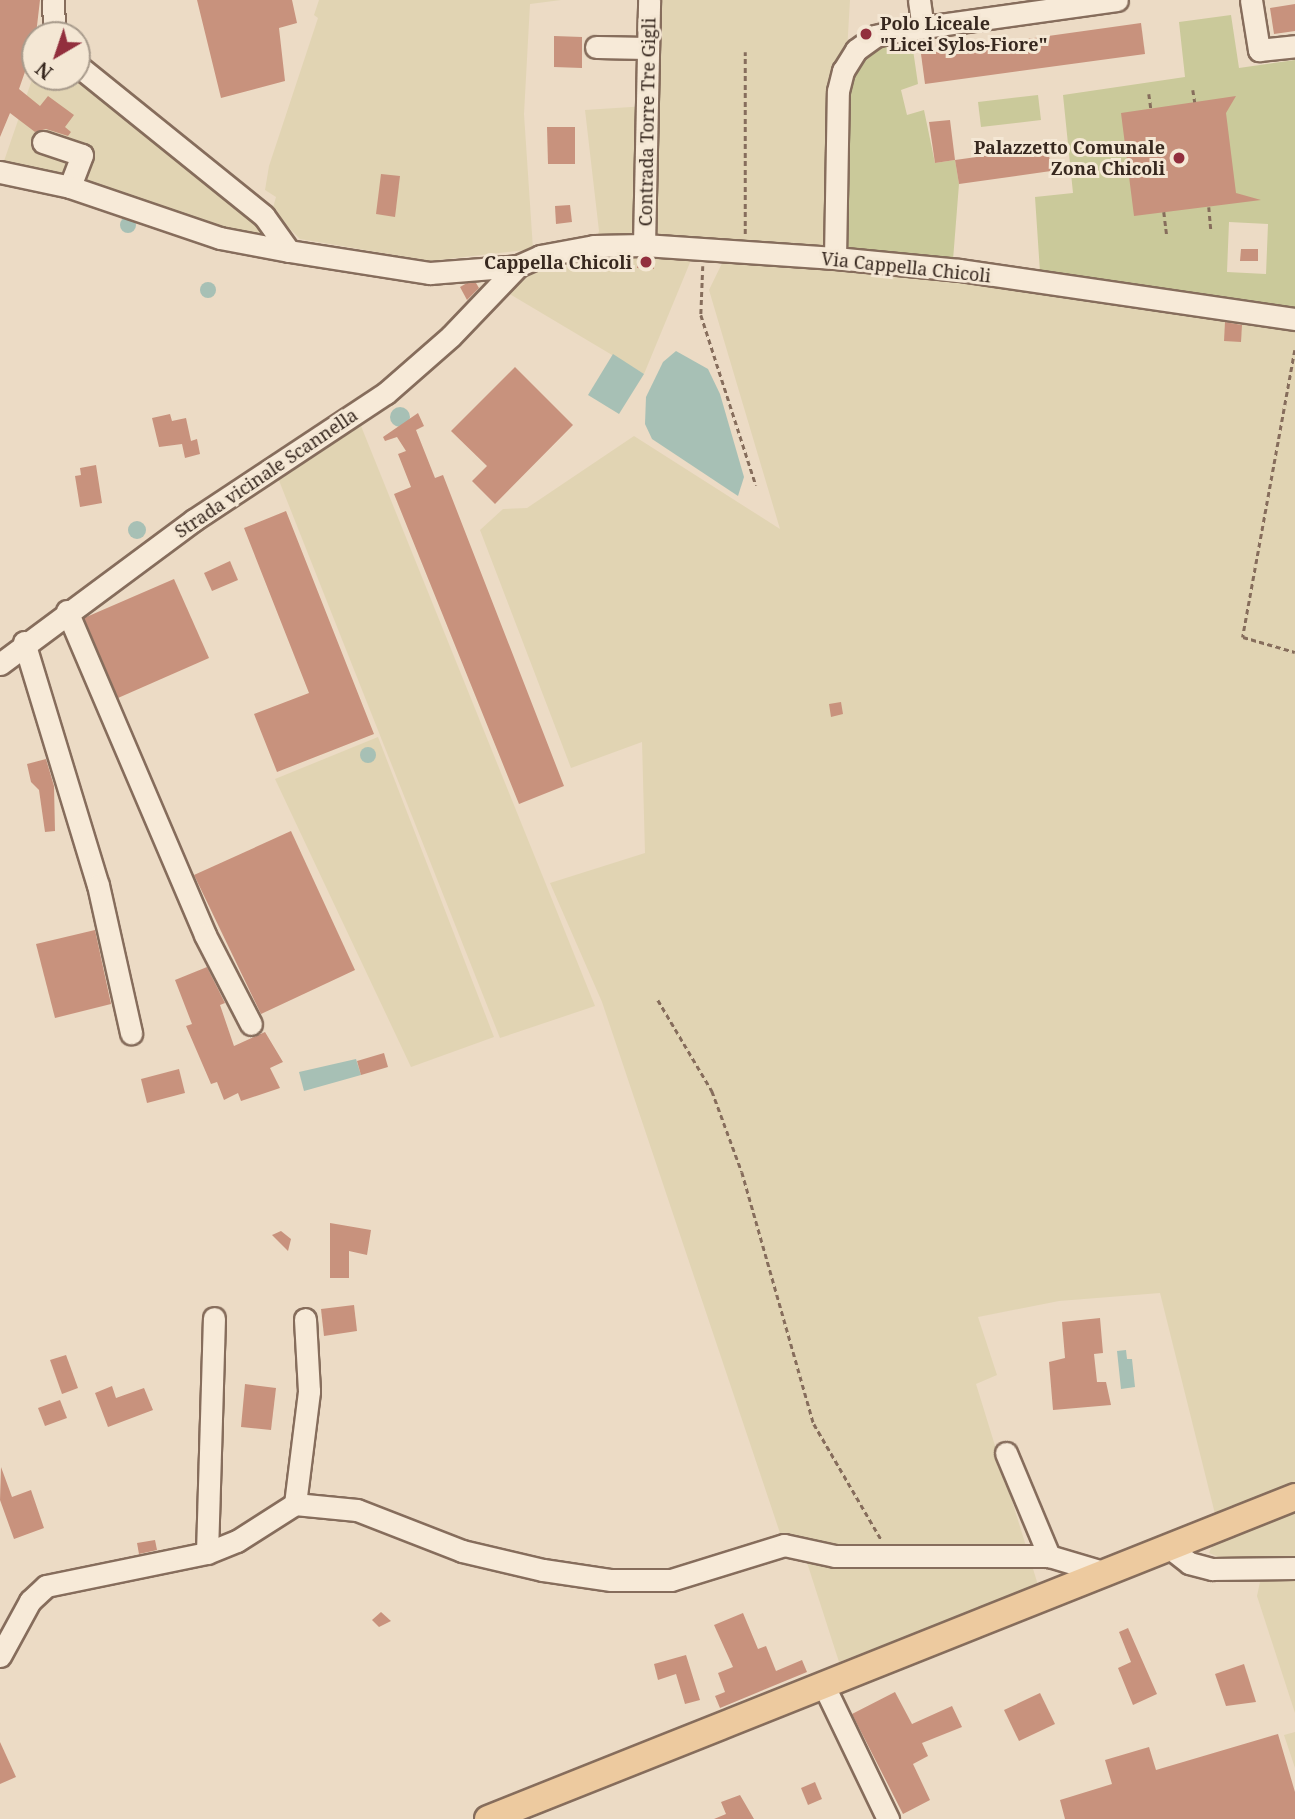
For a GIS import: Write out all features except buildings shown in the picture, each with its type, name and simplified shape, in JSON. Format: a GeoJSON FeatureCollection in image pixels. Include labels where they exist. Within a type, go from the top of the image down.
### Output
{"type":"FeatureCollection","features":[{"type":"Feature","properties":{"kind":"main road"},"geometry":{"type":"LineString","coordinates":[[488,1819],[1295,1497]]}},
{"type":"Feature","properties":{"kind":"street"},"geometry":{"type":"LineString","coordinates":[[53,0],[54,21]]}},
{"type":"Feature","properties":{"kind":"street","name":"Contrada Torre Tre Gigli"},"geometry":{"type":"LineString","coordinates":[[645,244],[649,0]]}},
{"type":"Feature","properties":{"kind":"street"},"geometry":{"type":"LineString","coordinates":[[919,0],[923,27]]}},
{"type":"Feature","properties":{"kind":"street"},"geometry":{"type":"LineString","coordinates":[[835,258],[838,91],[843,71],[856,50],[875,36],[1117,0]]}},
{"type":"Feature","properties":{"kind":"street"},"geometry":{"type":"LineString","coordinates":[[1251,0],[1259,51],[1295,46]]}},
{"type":"Feature","properties":{"kind":"street"},"geometry":{"type":"LineString","coordinates":[[596,47],[648,48]]}},
{"type":"Feature","properties":{"kind":"street"},"geometry":{"type":"LineString","coordinates":[[91,76],[264,216],[289,251]]}},
{"type":"Feature","properties":{"kind":"street"},"geometry":{"type":"LineString","coordinates":[[43,142],[82,155],[70,187]]}},
{"type":"Feature","properties":{"kind":"street"},"geometry":{"type":"LineString","coordinates":[[0,172],[70,187],[220,238],[289,251],[430,273],[518,267]]}},
{"type":"Feature","properties":{"kind":"street","name":"Via Cappella Chicoli"},"geometry":{"type":"LineString","coordinates":[[518,267],[540,256],[594,246],[645,244],[959,270],[1295,320]]}},
{"type":"Feature","properties":{"kind":"street","name":"Strada vicinale Scannella"},"geometry":{"type":"LineString","coordinates":[[0,664],[24,642],[194,520],[386,393],[452,336],[518,267]]}},
{"type":"Feature","properties":{"kind":"street"},"geometry":{"type":"LineString","coordinates":[[67,611],[205,935],[251,1024]]}},
{"type":"Feature","properties":{"kind":"street"},"geometry":{"type":"LineString","coordinates":[[24,642],[97,885],[131,1033]]}},
{"type":"Feature","properties":{"kind":"street"},"geometry":{"type":"LineString","coordinates":[[207,1553],[214,1318]]}},
{"type":"Feature","properties":{"kind":"street"},"geometry":{"type":"LineString","coordinates":[[295,1504],[309,1391],[305,1319]]}},
{"type":"Feature","properties":{"kind":"street"},"geometry":{"type":"LineString","coordinates":[[1006,1453],[1049,1556]]}},
{"type":"Feature","properties":{"kind":"street"},"geometry":{"type":"LineString","coordinates":[[0,1656],[30,1601],[46,1586],[207,1553],[237,1541],[295,1504],[357,1510],[462,1551],[543,1570],[611,1580],[671,1580],[784,1545],[835,1556],[1049,1556],[1106,1573]]}},
{"type":"Feature","properties":{"kind":"street"},"geometry":{"type":"LineString","coordinates":[[1195,1538],[1221,1571]]}},
{"type":"Feature","properties":{"kind":"street"},"geometry":{"type":"LineString","coordinates":[[1170,1548],[1189,1563],[1221,1571],[1295,1568]]}},
{"type":"Feature","properties":{"kind":"street"},"geometry":{"type":"LineString","coordinates":[[824,1686],[888,1819]]}},
{"type":"Feature","properties":{"kind":"path"},"geometry":{"type":"LineString","coordinates":[[745,52],[745,252]]}},
{"type":"Feature","properties":{"kind":"path"},"geometry":{"type":"LineString","coordinates":[[1193,89],[1195,102]]}},
{"type":"Feature","properties":{"kind":"path"},"geometry":{"type":"LineString","coordinates":[[1149,94],[1151,108]]}},
{"type":"Feature","properties":{"kind":"path"},"geometry":{"type":"LineString","coordinates":[[1209,207],[1211,229]]}},
{"type":"Feature","properties":{"kind":"path"},"geometry":{"type":"LineString","coordinates":[[1164,212],[1167,235]]}},
{"type":"Feature","properties":{"kind":"path"},"geometry":{"type":"LineString","coordinates":[[704,249],[701,315],[756,485]]}},
{"type":"Feature","properties":{"kind":"path"},"geometry":{"type":"LineString","coordinates":[[1295,350],[1243,637],[1295,652]]}},
{"type":"Feature","properties":{"kind":"path"},"geometry":{"type":"LineString","coordinates":[[658,1000],[712,1091],[738,1161],[814,1424],[891,1558]]}},
{"type":"Feature","properties":{"kind":"shaded area"},"geometry":{"type":"Polygon","coordinates":[[[319,0],[561,0],[530,4],[524,114],[533,249],[430,261],[300,239],[272,211],[276,197],[265,190],[269,166],[318,18],[314,15],[319,0]]]}},
{"type":"Feature","properties":{"kind":"shaded area"},"geometry":{"type":"Polygon","coordinates":[[[649,0],[850,0],[835,258],[1295,328],[1295,1484],[1215,1514],[1160,1293],[1059,1301],[978,1317],[997,1375],[976,1384],[1038,1585],[839,1662],[802,1547],[784,1545],[602,1002],[550,883],[645,853],[642,742],[571,768],[480,530],[503,509],[527,508],[634,436],[780,529],[709,290],[728,251],[696,248],[644,374],[508,293],[540,256],[595,246],[599,231],[585,110],[647,106],[649,0]]]}},
{"type":"Feature","properties":{"kind":"shaded area"},"geometry":{"type":"Polygon","coordinates":[[[91,77],[289,251],[18,172],[4,161],[28,91],[91,91],[91,77]]]}},
{"type":"Feature","properties":{"kind":"shaded area"},"geometry":{"type":"Polygon","coordinates":[[[125,217],[131,217],[136,225],[134,231],[125,233],[120,228],[120,222],[125,217]]]}},
{"type":"Feature","properties":{"kind":"shaded area"},"geometry":{"type":"Polygon","coordinates":[[[208,282],[214,284],[214,296],[208,298],[202,296],[200,290],[202,284],[208,282]]]}},
{"type":"Feature","properties":{"kind":"shaded area"},"geometry":{"type":"Polygon","coordinates":[[[676,351],[708,369],[720,394],[744,477],[738,496],[652,439],[645,424],[646,397],[663,362],[676,351]]]}},
{"type":"Feature","properties":{"kind":"shaded area"},"geometry":{"type":"Polygon","coordinates":[[[613,354],[644,374],[619,414],[588,395],[613,354]]]}},
{"type":"Feature","properties":{"kind":"shaded area"},"geometry":{"type":"Polygon","coordinates":[[[400,407],[407,410],[410,417],[407,424],[400,427],[393,424],[390,417],[393,410],[400,407]]]}},
{"type":"Feature","properties":{"kind":"shaded area"},"geometry":{"type":"Polygon","coordinates":[[[359,421],[595,1006],[500,1038],[278,478],[359,421]]]}},
{"type":"Feature","properties":{"kind":"shaded area"},"geometry":{"type":"Polygon","coordinates":[[[137,521],[143,524],[146,530],[143,536],[137,539],[131,536],[128,530],[131,524],[137,521]]]}},
{"type":"Feature","properties":{"kind":"shaded area"},"geometry":{"type":"Polygon","coordinates":[[[378,737],[494,1037],[411,1067],[275,779],[378,737]]]}},
{"type":"Feature","properties":{"kind":"shaded area"},"geometry":{"type":"Polygon","coordinates":[[[368,747],[374,749],[374,761],[368,763],[362,761],[360,755],[362,749],[368,747]]]}},
{"type":"Feature","properties":{"kind":"shaded area"},"geometry":{"type":"Polygon","coordinates":[[[356,1059],[361,1075],[304,1091],[299,1072],[356,1059]]]}},
{"type":"Feature","properties":{"kind":"shaded area"},"geometry":{"type":"Polygon","coordinates":[[[1126,1350],[1127,1359],[1132,1359],[1135,1387],[1121,1389],[1117,1351],[1126,1350]]]}},
{"type":"Feature","properties":{"kind":"shaded area"},"geometry":{"type":"Polygon","coordinates":[[[1295,1511],[1295,1560],[1223,1559],[1209,1553],[1213,1544],[1295,1511]]]}},
{"type":"Feature","properties":{"kind":"shaded area"},"geometry":{"type":"Polygon","coordinates":[[[1295,1573],[1295,1713],[1257,1596],[1260,1582],[1295,1573]]]}},
{"type":"Feature","properties":{"kind":"shaded area"},"geometry":{"type":"Polygon","coordinates":[[[1295,1732],[1295,1768],[1284,1735],[1295,1732]]]}},
{"type":"Feature","properties":{"kind":"green space"},"geometry":{"type":"Polygon","coordinates":[[[1231,15],[1239,68],[1295,60],[1295,311],[1040,272],[1035,197],[1073,193],[1063,95],[1185,77],[1179,22],[1231,15]],[[1229,222],[1227,272],[1266,274],[1268,224],[1229,222]]]}},
{"type":"Feature","properties":{"kind":"green space"},"geometry":{"type":"Polygon","coordinates":[[[910,29],[918,84],[901,90],[907,115],[924,110],[935,163],[955,160],[959,184],[953,260],[835,258],[838,91],[856,50],[910,29]]]}},
{"type":"Feature","properties":{"kind":"green space"},"geometry":{"type":"Polygon","coordinates":[[[1038,95],[1041,120],[981,127],[978,102],[1038,95]]]}},
{"type":"Feature","properties":{"kind":"place","name":"Polo Liceale \"Licei Sylos-Fiore\""},"geometry":{"type":"Point","coordinates":[866,34]}},
{"type":"Feature","properties":{"kind":"place","name":"Palazzetto Comunale Zona Chicoli"},"geometry":{"type":"Point","coordinates":[1179,158]}},
{"type":"Feature","properties":{"kind":"place","name":"Cappella Chicoli"},"geometry":{"type":"Point","coordinates":[646,262]}}]}
